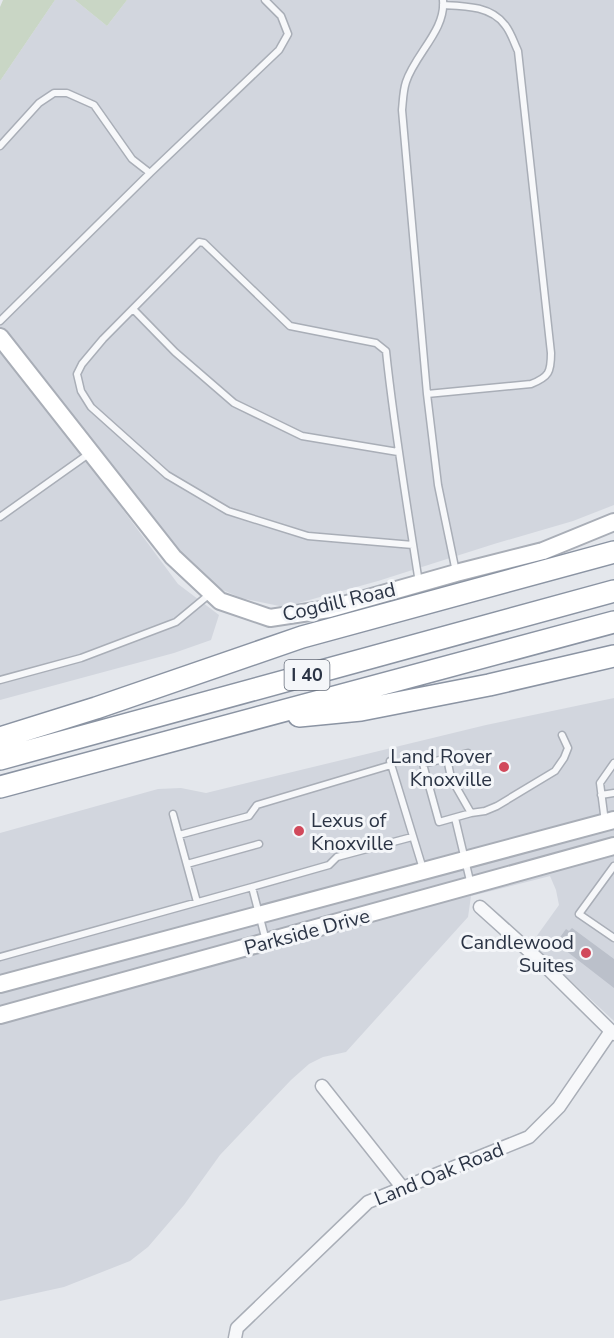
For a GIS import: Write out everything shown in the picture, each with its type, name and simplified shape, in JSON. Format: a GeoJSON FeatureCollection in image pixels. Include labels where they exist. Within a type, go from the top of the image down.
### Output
{"type":"FeatureCollection","features":[{"type":"Feature","properties":{"kind":"highway"},"geometry":{"type":"LineString","coordinates":[[0,738],[107,704],[417,598],[614,539]]}},
{"type":"Feature","properties":{"kind":"highway"},"geometry":{"type":"LineString","coordinates":[[302,637],[614,552]]}},
{"type":"Feature","properties":{"kind":"highway","name":"I 40"},"geometry":{"type":"LineString","coordinates":[[0,759],[614,591]]}},
{"type":"Feature","properties":{"kind":"highway","name":"I 40"},"geometry":{"type":"LineString","coordinates":[[0,787],[614,622]]}},
{"type":"Feature","properties":{"kind":"highway"},"geometry":{"type":"LineString","coordinates":[[250,719],[323,715],[361,710],[489,685],[614,656]]}},
{"type":"Feature","properties":{"kind":"street","name":"Cogdill Road"},"geometry":{"type":"LineString","coordinates":[[0,337],[173,557],[220,601],[270,618],[329,609],[543,551],[614,522]]}},
{"type":"Feature","properties":{"kind":"street","name":"Parkside Drive"},"geometry":{"type":"LineString","coordinates":[[0,984],[610,822]]}},
{"type":"Feature","properties":{"kind":"street","name":"Parkside Drive"},"geometry":{"type":"LineString","coordinates":[[0,1015],[472,886],[614,850]]}},
{"type":"Feature","properties":{"kind":"street"},"geometry":{"type":"LineString","coordinates":[[480,907],[613,1032]]}},
{"type":"Feature","properties":{"kind":"street","name":"Land Oak Road"},"geometry":{"type":"LineString","coordinates":[[235,1338],[237,1328],[368,1202],[529,1137],[559,1107],[613,1032]]}},
{"type":"Feature","properties":{"kind":"street"},"geometry":{"type":"LineString","coordinates":[[322,1086],[402,1187]]}},
{"type":"Feature","properties":{"kind":"lane"},"geometry":{"type":"LineString","coordinates":[[0,321],[150,173],[279,51],[288,34],[280,16],[265,0]]}},
{"type":"Feature","properties":{"kind":"lane"},"geometry":{"type":"LineString","coordinates":[[427,394],[531,384],[544,379],[551,368],[518,51],[506,25],[494,14],[473,6],[443,2],[441,20],[420,53],[406,82],[402,111],[430,432],[456,573]]}},
{"type":"Feature","properties":{"kind":"lane"},"geometry":{"type":"LineString","coordinates":[[0,146],[39,103],[54,93],[67,93],[94,105],[132,159],[150,173]]}},
{"type":"Feature","properties":{"kind":"lane"},"geometry":{"type":"LineString","coordinates":[[413,545],[308,536],[228,511],[167,475],[91,407],[81,391],[77,374],[82,363],[199,242],[204,243],[290,326],[376,343],[386,351],[398,452],[420,583]]}},
{"type":"Feature","properties":{"kind":"lane"},"geometry":{"type":"LineString","coordinates":[[133,309],[175,352],[234,403],[302,436],[398,452]]}},
{"type":"Feature","properties":{"kind":"lane"},"geometry":{"type":"LineString","coordinates":[[0,517],[91,452]]}},
{"type":"Feature","properties":{"kind":"lane"},"geometry":{"type":"LineString","coordinates":[[0,680],[81,658],[176,622],[211,592]]}},
{"type":"Feature","properties":{"kind":"lane"},"geometry":{"type":"LineString","coordinates":[[468,753],[423,764],[440,822],[497,806],[555,771],[568,748],[562,735]]}},
{"type":"Feature","properties":{"kind":"lane"},"geometry":{"type":"LineString","coordinates":[[447,758],[454,783],[471,813]]}},
{"type":"Feature","properties":{"kind":"lane"},"geometry":{"type":"LineString","coordinates":[[179,835],[249,816],[257,805],[391,763],[424,870]]}},
{"type":"Feature","properties":{"kind":"lane"},"geometry":{"type":"LineString","coordinates":[[610,822],[601,795],[600,783],[614,763]]}},
{"type":"Feature","properties":{"kind":"lane"},"geometry":{"type":"LineString","coordinates":[[601,795],[614,793]]}},
{"type":"Feature","properties":{"kind":"lane"},"geometry":{"type":"LineString","coordinates":[[173,814],[197,902]]}},
{"type":"Feature","properties":{"kind":"lane"},"geometry":{"type":"LineString","coordinates":[[455,818],[472,886]]}},
{"type":"Feature","properties":{"kind":"lane"},"geometry":{"type":"LineString","coordinates":[[0,957],[329,865],[337,856],[412,837]]}},
{"type":"Feature","properties":{"kind":"lane"},"geometry":{"type":"LineString","coordinates":[[187,864],[259,844]]}},
{"type":"Feature","properties":{"kind":"lane"},"geometry":{"type":"LineString","coordinates":[[614,866],[579,914],[614,938]]}},
{"type":"Feature","properties":{"kind":"lane"},"geometry":{"type":"LineString","coordinates":[[252,887],[266,943]]}},
{"type":"Feature","properties":{"kind":"shaded area"},"geometry":{"type":"Polygon","coordinates":[[[55,0],[75,0],[107,26],[127,0],[614,0],[614,505],[573,521],[378,581],[284,607],[241,598],[216,587],[194,569],[0,329],[0,81],[55,0]]]}},
{"type":"Feature","properties":{"kind":"shaded area"},"geometry":{"type":"Polygon","coordinates":[[[0,349],[72,441],[178,584],[219,615],[211,640],[174,653],[0,700],[0,349]]]}},
{"type":"Feature","properties":{"kind":"shaded area"},"geometry":{"type":"Polygon","coordinates":[[[614,698],[614,1021],[531,944],[559,905],[550,876],[471,896],[468,917],[346,1052],[323,1057],[309,1064],[291,1080],[220,1155],[184,1205],[148,1247],[130,1261],[64,1287],[0,1301],[0,833],[158,789],[181,788],[206,793],[486,725],[614,698]]]}},
{"type":"Feature","properties":{"kind":"green space"},"geometry":{"type":"Polygon","coordinates":[[[3,0],[55,0],[0,81],[0,7],[3,0]]]}},
{"type":"Feature","properties":{"kind":"green space"},"geometry":{"type":"Polygon","coordinates":[[[75,0],[127,0],[107,26],[75,0]]]}},
{"type":"Feature","properties":{"kind":"building","name":"Candlewood Suites"},"geometry":{"type":"Polygon","coordinates":[[[572,928],[614,959],[614,988],[556,943],[566,929],[569,931],[572,928]]]}},
{"type":"Feature","properties":{"kind":"place","name":"Land Rover Knoxville"},"geometry":{"type":"Point","coordinates":[504,767]}},
{"type":"Feature","properties":{"kind":"place","name":"Lexus of Knoxville"},"geometry":{"type":"Point","coordinates":[299,831]}},
{"type":"Feature","properties":{"kind":"place","name":"Candlewood Suites"},"geometry":{"type":"Point","coordinates":[586,953]}}]}
